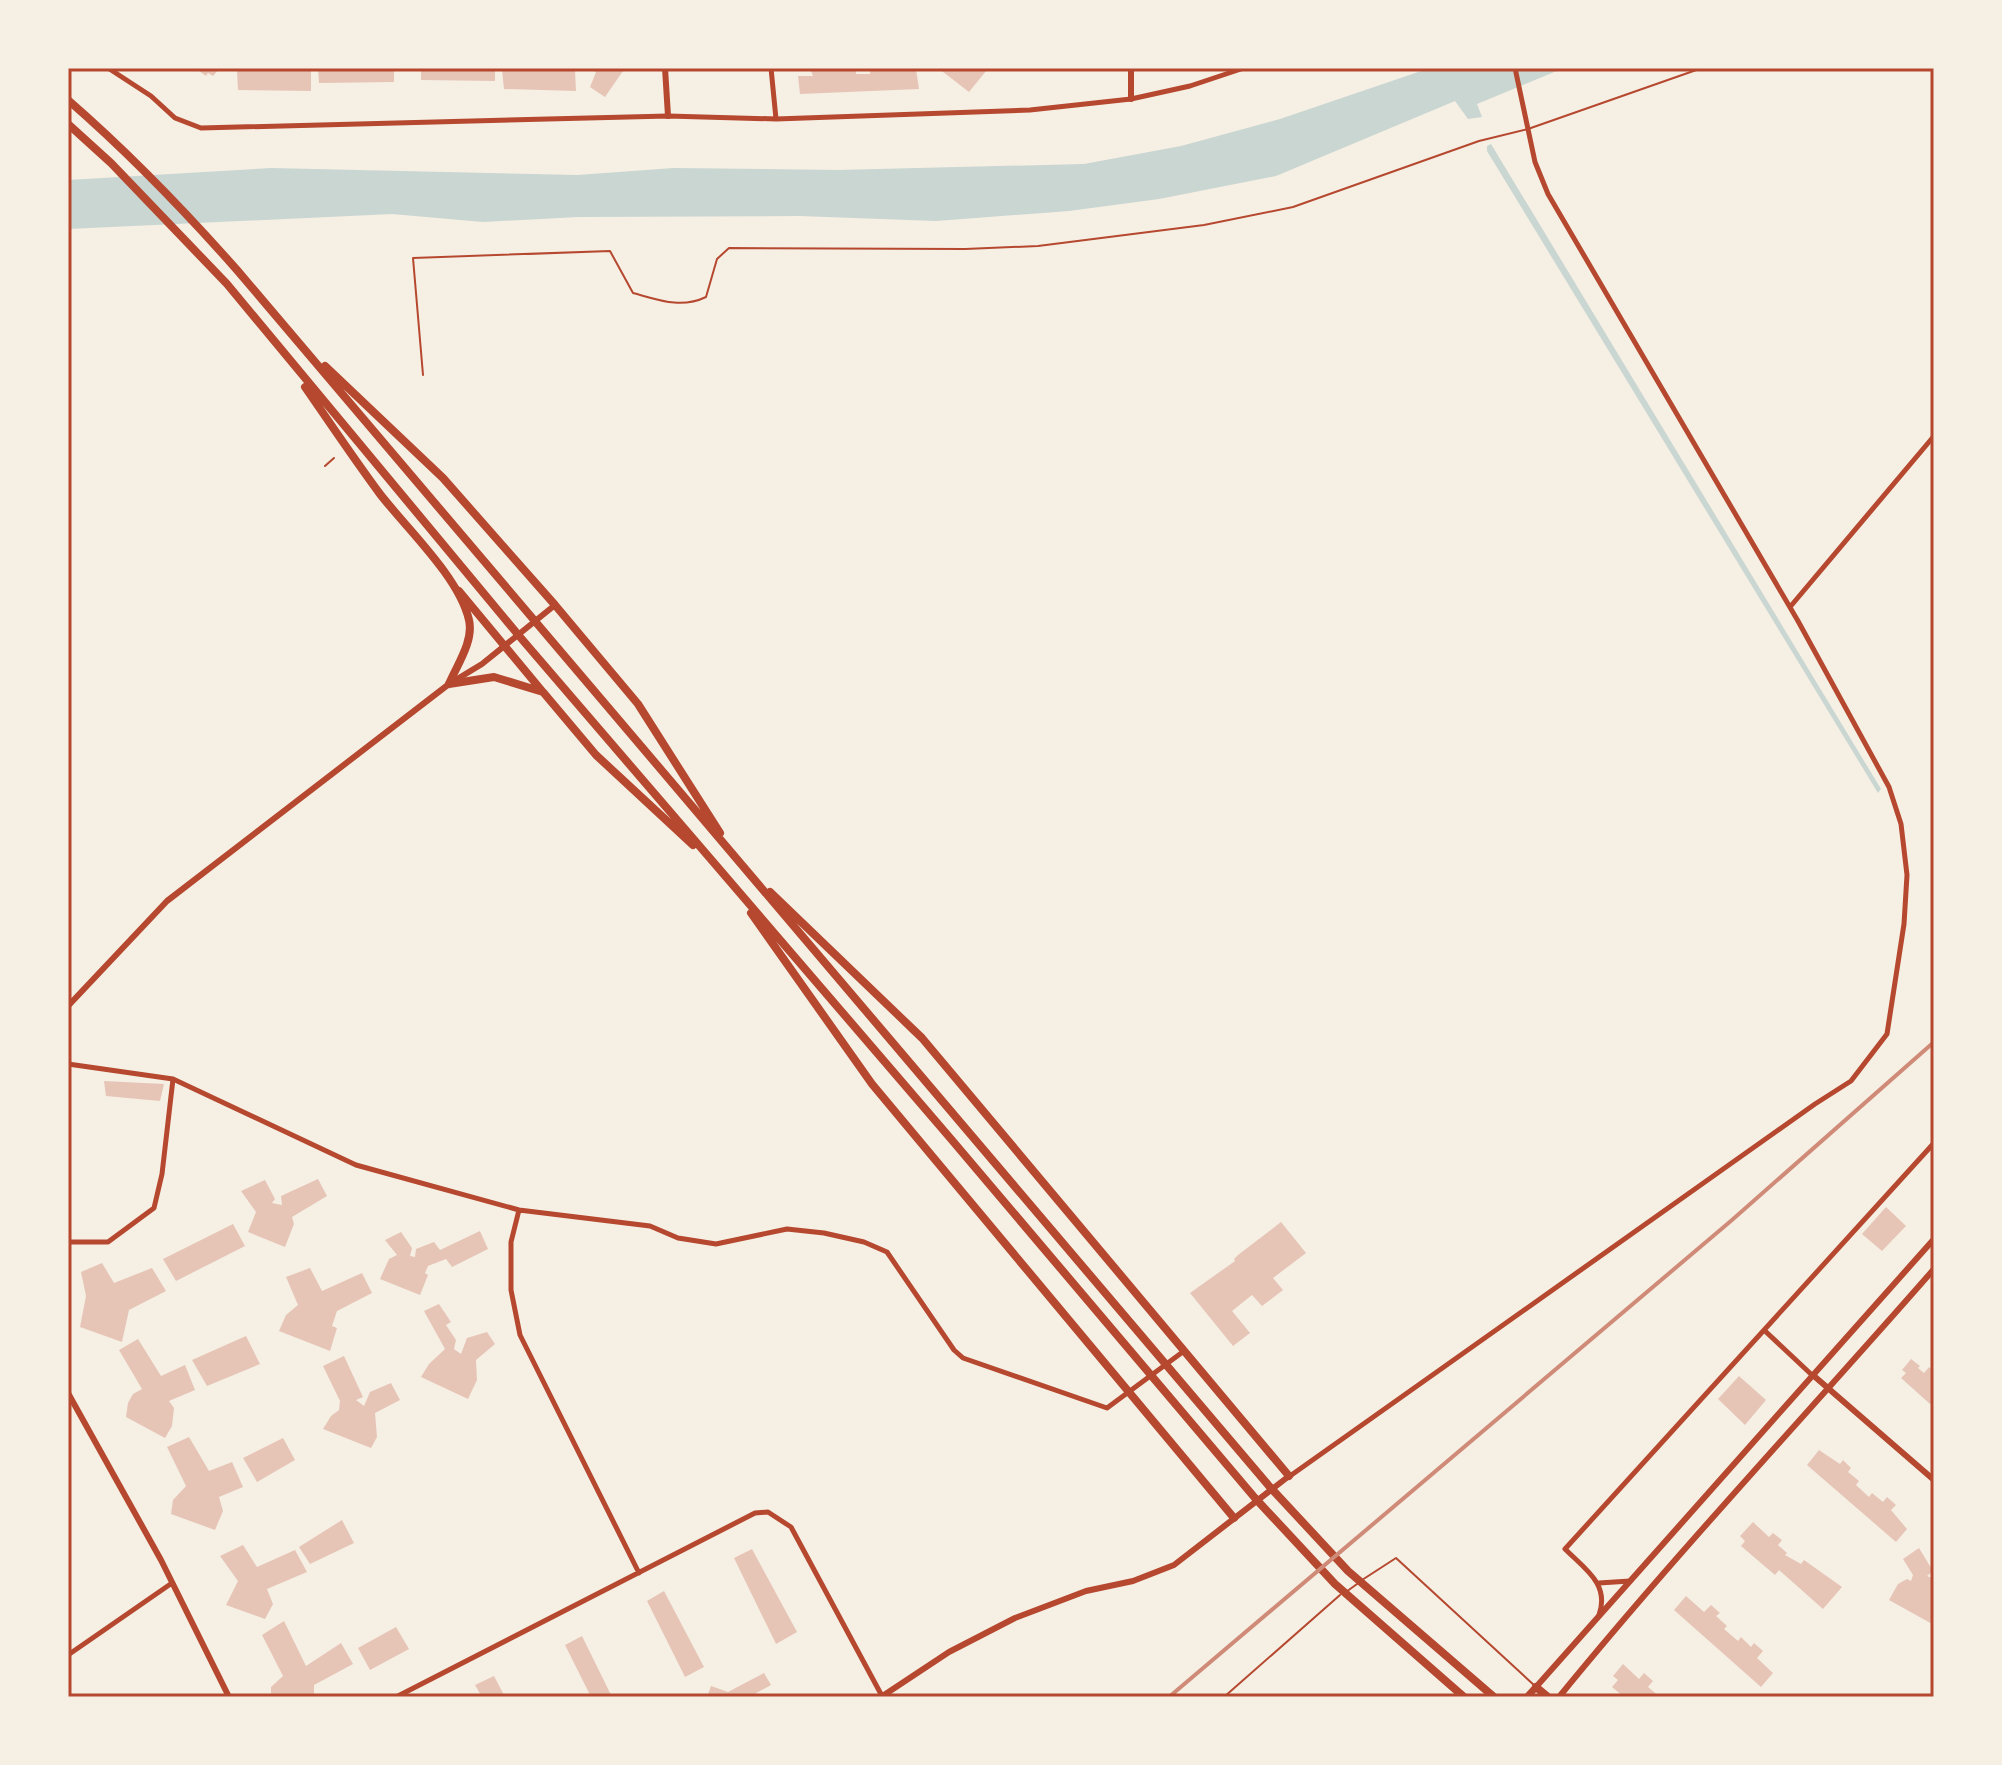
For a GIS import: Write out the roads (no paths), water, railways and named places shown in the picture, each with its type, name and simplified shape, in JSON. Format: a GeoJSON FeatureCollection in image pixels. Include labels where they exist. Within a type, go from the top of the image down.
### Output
{"type":"FeatureCollection","features":[{"type":"Feature","properties":{"kind":"highway"},"geometry":{"type":"LineString","coordinates":[[68,100],[108,134],[237,270],[1279,1497],[1348,1571],[1494,1697]]}},
{"type":"Feature","properties":{"kind":"highway"},"geometry":{"type":"LineString","coordinates":[[72,127],[227,284],[520,637],[1255,1498],[1335,1584],[1464,1697]]}},
{"type":"Feature","properties":{"kind":"highway"},"geometry":{"type":"LineString","coordinates":[[293,335],[443,478],[555,605],[638,704],[738,860],[922,1038],[1289,1476]]}},
{"type":"Feature","properties":{"kind":"highway"},"geometry":{"type":"LineString","coordinates":[[273,341],[381,494],[504,646],[596,755],[722,871],[872,1084],[1234,1518]]}},
{"type":"Feature","properties":{"kind":"highway"},"geometry":{"type":"LineString","coordinates":[[441,568],[469,620],[469,637],[449,684]]}},
{"type":"Feature","properties":{"kind":"highway"},"geometry":{"type":"LineString","coordinates":[[449,684],[494,677],[543,692]]}},
{"type":"Feature","properties":{"kind":"highway"},"geometry":{"type":"LineString","coordinates":[[1536,1687],[1548,1697]]}},
{"type":"Feature","properties":{"kind":"main road"},"geometry":{"type":"LineString","coordinates":[[1527,1697],[1536,1687]]}},
{"type":"Feature","properties":{"kind":"street"},"geometry":{"type":"LineString","coordinates":[[108,68],[151,96],[175,118],[201,128],[668,116],[776,119],[1030,110],[1131,99],[1190,86],[1244,68]]}},
{"type":"Feature","properties":{"kind":"street"},"geometry":{"type":"LineString","coordinates":[[665,68],[668,116]]}},
{"type":"Feature","properties":{"kind":"street"},"geometry":{"type":"LineString","coordinates":[[771,68],[776,119]]}},
{"type":"Feature","properties":{"kind":"street"},"geometry":{"type":"LineString","coordinates":[[1131,68],[1131,99]]}},
{"type":"Feature","properties":{"kind":"street"},"geometry":{"type":"LineString","coordinates":[[396,1697],[755,1513],[768,1512],[791,1527],[882,1697],[949,1652],[1015,1618],[1086,1591],[1133,1581],[1174,1565],[1289,1476],[1851,1081],[1887,1034],[1907,875],[1901,824],[1889,787],[1790,607],[1548,194],[1535,162],[1515,68]]}},
{"type":"Feature","properties":{"kind":"street"},"geometry":{"type":"LineString","coordinates":[[1790,607],[1934,436]]}},
{"type":"Feature","properties":{"kind":"street"},"geometry":{"type":"LineString","coordinates":[[68,1006],[167,901],[449,684],[482,664],[555,605]]}},
{"type":"Feature","properties":{"kind":"street"},"geometry":{"type":"LineString","coordinates":[[68,1064],[173,1079],[356,1165],[519,1210],[650,1226],[678,1238],[716,1244],[787,1229],[864,1242],[887,1252],[954,1350],[963,1358],[1107,1408],[1184,1351]]}},
{"type":"Feature","properties":{"kind":"street"},"geometry":{"type":"LineString","coordinates":[[68,1242],[108,1242],[154,1208],[162,1174],[173,1079]]}},
{"type":"Feature","properties":{"kind":"street"},"geometry":{"type":"LineString","coordinates":[[1596,1621],[1603,1602],[1599,1583],[1565,1549],[1934,1143]]}},
{"type":"Feature","properties":{"kind":"street"},"geometry":{"type":"LineString","coordinates":[[519,1210],[511,1242],[511,1290],[520,1335],[639,1573]]}},
{"type":"Feature","properties":{"kind":"street"},"geometry":{"type":"LineString","coordinates":[[1536,1687],[1934,1239]]}},
{"type":"Feature","properties":{"kind":"street"},"geometry":{"type":"LineString","coordinates":[[1559,1697],[1641,1597],[1934,1269]]}},
{"type":"Feature","properties":{"kind":"street"},"geometry":{"type":"LineString","coordinates":[[1764,1330],[1934,1480]]}},
{"type":"Feature","properties":{"kind":"street"},"geometry":{"type":"LineString","coordinates":[[68,1393],[172,1583],[229,1697]]}},
{"type":"Feature","properties":{"kind":"street"},"geometry":{"type":"LineString","coordinates":[[1599,1583],[1632,1581]]}},
{"type":"Feature","properties":{"kind":"street"},"geometry":{"type":"LineString","coordinates":[[68,1655],[172,1583]]}},
{"type":"Feature","properties":{"kind":"lane"},"geometry":{"type":"LineString","coordinates":[[423,375],[413,258],[610,251],[633,293],[673,304],[691,304],[706,297],[717,259],[729,248],[965,249],[1038,246],[1204,225],[1293,207],[1479,141],[1528,129],[1702,68]]}},
{"type":"Feature","properties":{"kind":"lane"},"geometry":{"type":"LineString","coordinates":[[325,466],[334,458]]}},
{"type":"Feature","properties":{"kind":"lane"},"geometry":{"type":"LineString","coordinates":[[1224,1697],[1332,1601],[1396,1558],[1536,1687]]}},
{"type":"Feature","properties":{"kind":"railway"},"geometry":{"type":"LineString","coordinates":[[1169,1697],[1732,1220],[1934,1042]]}}]}
